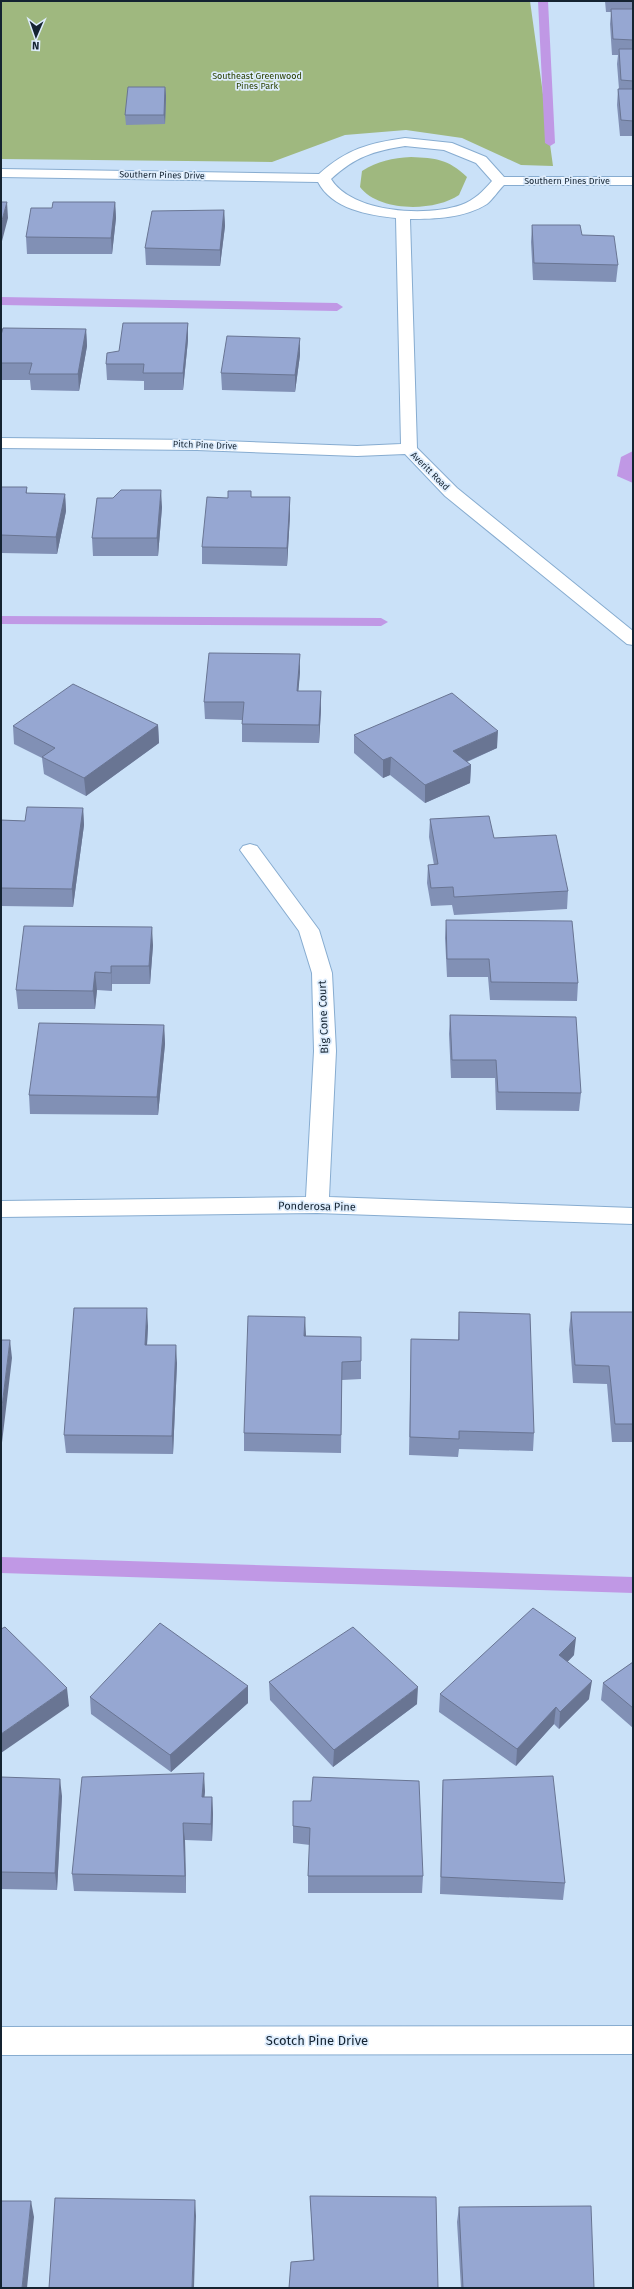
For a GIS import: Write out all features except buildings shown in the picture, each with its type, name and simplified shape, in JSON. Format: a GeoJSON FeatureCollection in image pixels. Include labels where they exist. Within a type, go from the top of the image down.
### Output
{"type":"FeatureCollection","features":[{"type":"Feature","properties":{"kind":"street"},"geometry":{"type":"LineString","coordinates":[[405,142],[447,146],[481,160],[500,181],[481,201],[448,213],[403,216],[354,205],[331,191],[323,178],[342,160],[367,148],[405,142]]}},
{"type":"Feature","properties":{"kind":"street","name":"Southern Pines Drive"},"geometry":{"type":"LineString","coordinates":[[1,173],[323,178]]}},
{"type":"Feature","properties":{"kind":"street","name":"Southern Pines Drive"},"geometry":{"type":"LineString","coordinates":[[500,181],[633,181]]}},
{"type":"Feature","properties":{"kind":"street","name":"Averitt Road"},"geometry":{"type":"LineString","coordinates":[[403,216],[409,449],[452,492],[633,640]]}},
{"type":"Feature","properties":{"kind":"street","name":"Pitch Pine Drive"},"geometry":{"type":"LineString","coordinates":[[1,443],[197,445],[357,451],[409,449]]}},
{"type":"Feature","properties":{"kind":"street","name":"Big Cone Court"},"geometry":{"type":"LineString","coordinates":[[250,850],[309,930],[322,973],[325,1051],[317,1205]]}},
{"type":"Feature","properties":{"kind":"street","name":"Ponderosa Pine"},"geometry":{"type":"LineString","coordinates":[[1,1210],[317,1205],[633,1216]]}},
{"type":"Feature","properties":{"kind":"street","name":"Scotch Pine Drive"},"geometry":{"type":"LineString","coordinates":[[1,2041],[633,2040]]}},
{"type":"Feature","properties":{"kind":"green space","name":"Southeast Greenwood Pines Park"},"geometry":{"type":"Polygon","coordinates":[[[1,1],[530,1],[553,166],[521,165],[462,138],[406,130],[345,135],[272,162],[1,159],[1,1]]]}},
{"type":"Feature","properties":{"kind":"green space"},"geometry":{"type":"Polygon","coordinates":[[[411,157],[435,159],[454,166],[467,177],[459,195],[448,201],[436,204],[422,207],[407,207],[380,201],[369,195],[360,187],[362,171],[385,161],[411,157]]]}},
{"type":"Feature","properties":{"kind":"shaded area"},"geometry":{"type":"Polygon","coordinates":[[[633,451],[633,483],[617,476],[621,457],[633,451]]]}},
{"type":"Feature","properties":{"kind":"waterway"},"geometry":{"type":"LineString","coordinates":[[543,1],[550,143]]}},
{"type":"Feature","properties":{"kind":"waterway"},"geometry":{"type":"LineString","coordinates":[[1,301],[337,307]]}},
{"type":"Feature","properties":{"kind":"waterway"},"geometry":{"type":"LineString","coordinates":[[1,620],[381,622]]}},
{"type":"Feature","properties":{"kind":"waterway"},"geometry":{"type":"LineString","coordinates":[[1,1565],[633,1585]]}}]}
